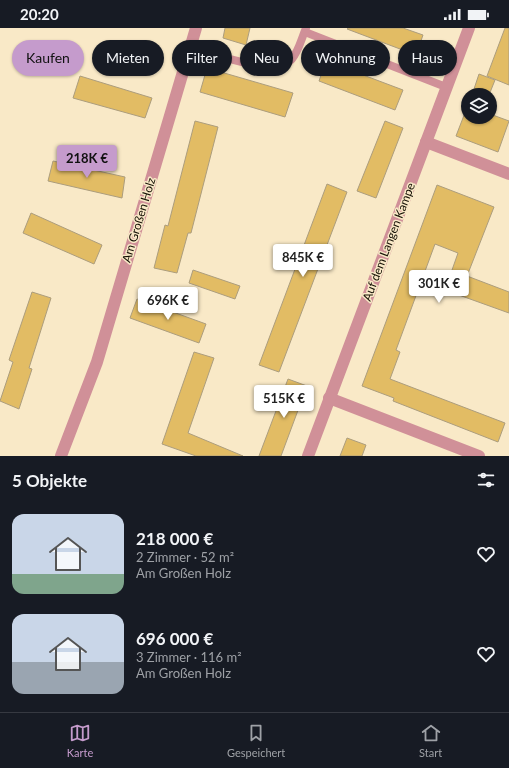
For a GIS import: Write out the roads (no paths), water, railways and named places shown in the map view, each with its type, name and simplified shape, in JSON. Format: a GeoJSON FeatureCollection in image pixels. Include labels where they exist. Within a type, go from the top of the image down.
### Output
{"type":"FeatureCollection","features":[{"type":"Feature","properties":{"kind":"street","name":"Am Großen Holz"},"geometry":{"type":"LineString","coordinates":[[193,40],[196,28]]}},
{"type":"Feature","properties":{"kind":"street","name":"Auf dem Langen Kampe"},"geometry":{"type":"LineString","coordinates":[[308,456],[469,28]]}},
{"type":"Feature","properties":{"kind":"street","name":"Am Großen Holz"},"geometry":{"type":"LineString","coordinates":[[61,456],[97,362],[182,76]]}},
{"type":"Feature","properties":{"kind":"street"},"geometry":{"type":"LineString","coordinates":[[426,142],[509,174]]}},
{"type":"Feature","properties":{"kind":"street"},"geometry":{"type":"LineString","coordinates":[[329,398],[479,456]]}},
{"type":"Feature","properties":{"kind":"lane"},"geometry":{"type":"LineString","coordinates":[[232,60],[269,69],[280,68],[288,64],[295,56],[306,30],[446,87]]}}]}
